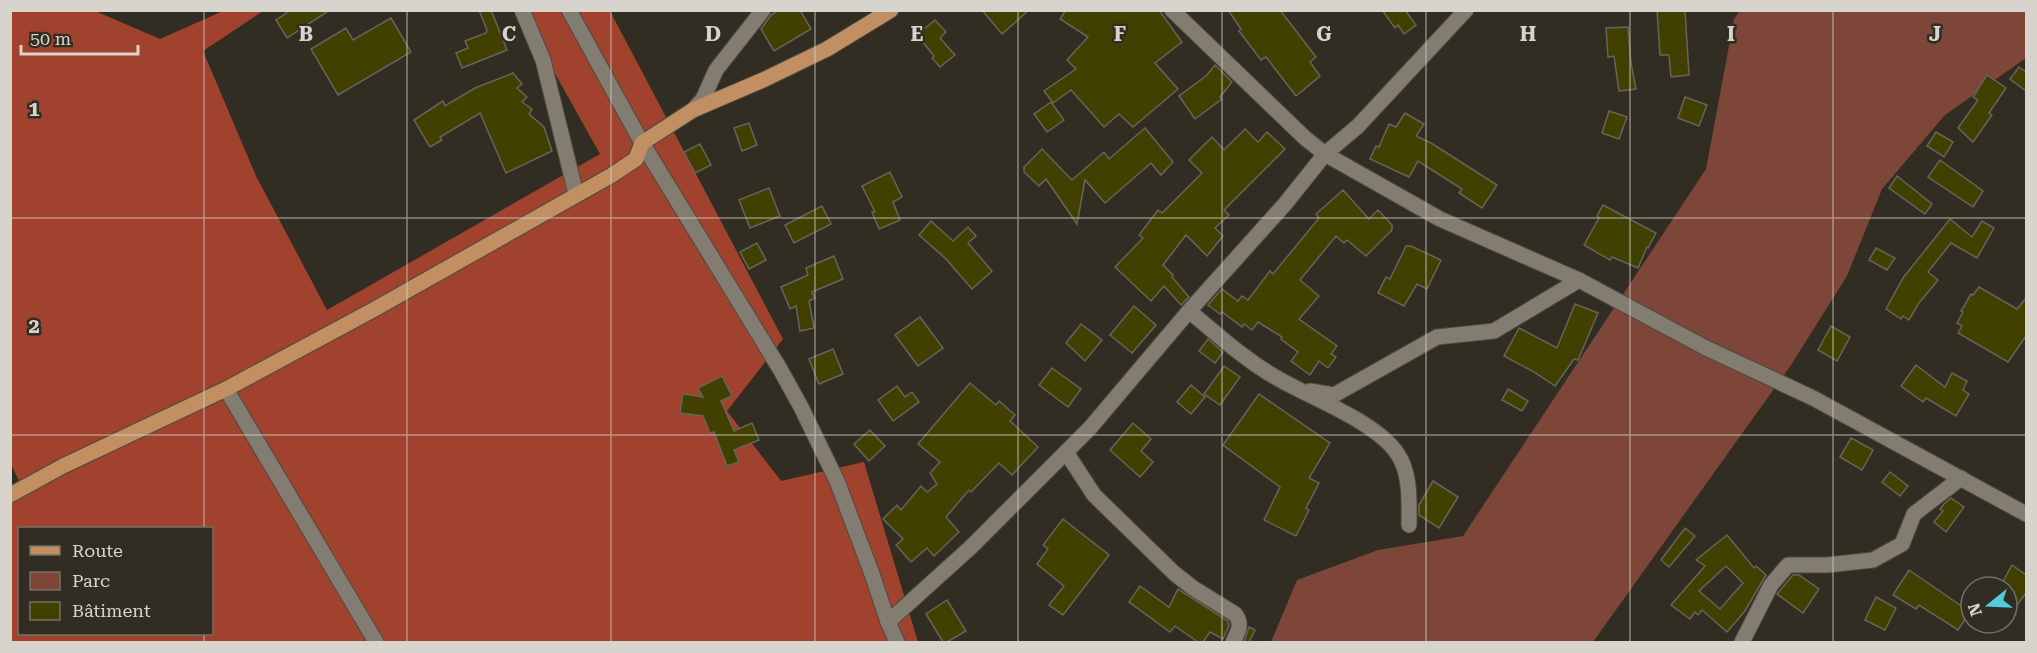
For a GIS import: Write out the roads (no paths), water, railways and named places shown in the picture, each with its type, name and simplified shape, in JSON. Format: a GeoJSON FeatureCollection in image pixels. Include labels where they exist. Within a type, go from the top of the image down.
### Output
{"type":"FeatureCollection","features":[{"type":"Feature","properties":{"kind":"main road"},"geometry":{"type":"LineString","coordinates":[[10,495],[63,466],[226,389],[373,310],[636,159],[642,143],[693,110],[827,49],[891,10]]}},
{"type":"Feature","properties":{"kind":"street"},"geometry":{"type":"LineString","coordinates":[[522,10],[543,60],[576,194]]}},
{"type":"Feature","properties":{"kind":"street"},"geometry":{"type":"LineString","coordinates":[[569,10],[642,143],[801,407],[837,482],[897,642]]}},
{"type":"Feature","properties":{"kind":"street"},"geometry":{"type":"LineString","coordinates":[[693,110],[703,99],[716,70],[763,10]]}},
{"type":"Feature","properties":{"kind":"street"},"geometry":{"type":"LineString","coordinates":[[1172,10],[1305,138],[1325,154],[1440,219],[1579,280],[1706,348],[1813,398],[2026,514]]}},
{"type":"Feature","properties":{"kind":"street"},"geometry":{"type":"LineString","coordinates":[[888,622],[971,547],[1090,428],[1189,311],[1285,204],[1325,154],[1358,126],[1466,10]]}},
{"type":"Feature","properties":{"kind":"street"},"geometry":{"type":"LineString","coordinates":[[1293,387],[1334,395],[1437,337],[1494,331],[1579,280]]}},
{"type":"Feature","properties":{"kind":"street"},"geometry":{"type":"LineString","coordinates":[[1189,311],[1251,362],[1378,433],[1398,453],[1406,474],[1409,525]]}},
{"type":"Feature","properties":{"kind":"street"},"geometry":{"type":"LineString","coordinates":[[226,389],[376,642]]}},
{"type":"Feature","properties":{"kind":"street"},"geometry":{"type":"LineString","coordinates":[[1066,452],[1094,495],[1173,573],[1235,614],[1239,619],[1240,627],[1233,642]]}},
{"type":"Feature","properties":{"kind":"street"},"geometry":{"type":"LineString","coordinates":[[1742,642],[1772,585],[1788,565],[1827,565],[1873,560],[1902,544],[1914,514],[1960,478]]}}]}
